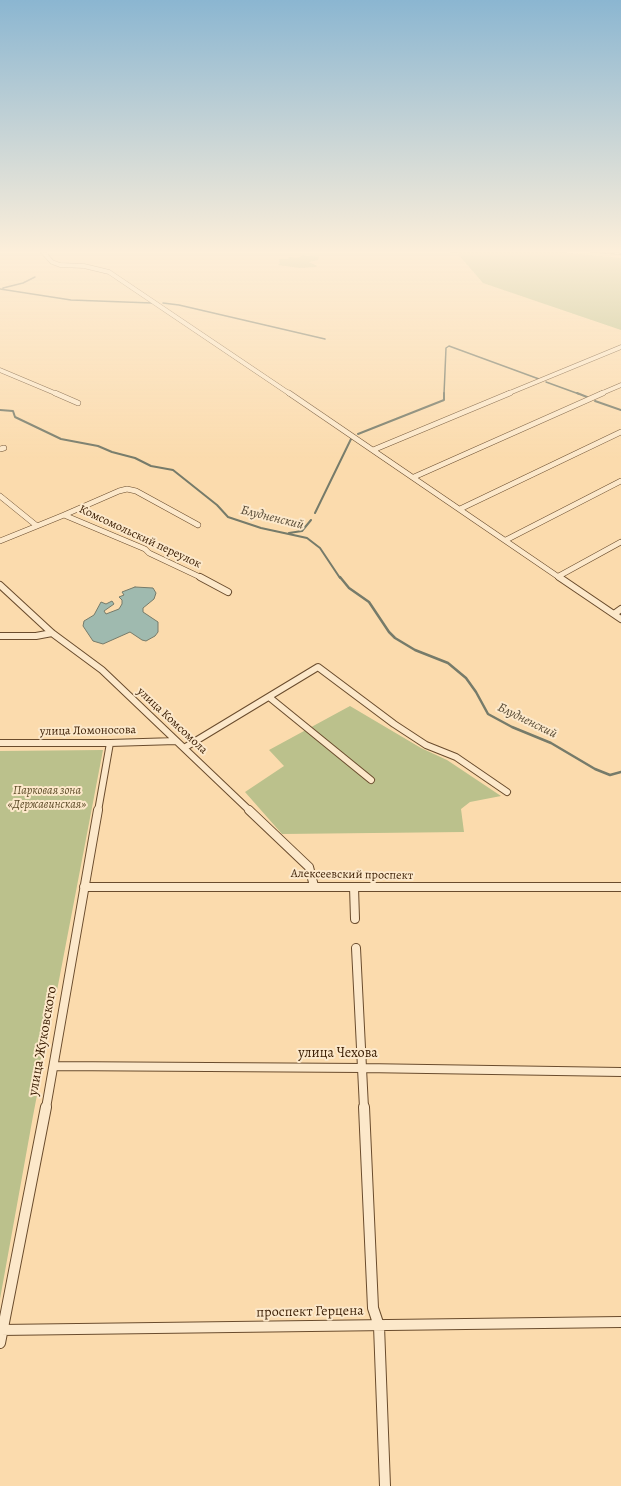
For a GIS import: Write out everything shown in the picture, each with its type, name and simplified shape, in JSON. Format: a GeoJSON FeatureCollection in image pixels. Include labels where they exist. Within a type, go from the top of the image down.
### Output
{"type":"FeatureCollection","features":[{"type":"Feature","properties":{"kind":"street"},"geometry":{"type":"LineString","coordinates":[[181,319],[621,618]]}},
{"type":"Feature","properties":{"kind":"street"},"geometry":{"type":"LineString","coordinates":[[373,450],[621,347]]}},
{"type":"Feature","properties":{"kind":"street"},"geometry":{"type":"LineString","coordinates":[[0,370],[78,403]]}},
{"type":"Feature","properties":{"kind":"street"},"geometry":{"type":"LineString","coordinates":[[414,477],[621,385]]}},
{"type":"Feature","properties":{"kind":"street"},"geometry":{"type":"LineString","coordinates":[[460,509],[621,432]]}},
{"type":"Feature","properties":{"kind":"street"},"geometry":{"type":"LineString","coordinates":[[506,540],[621,482]]}},
{"type":"Feature","properties":{"kind":"street","name":"Комсомольский переулок"},"geometry":{"type":"LineString","coordinates":[[0,541],[127,489],[136,491],[198,525]]}},
{"type":"Feature","properties":{"kind":"street"},"geometry":{"type":"LineString","coordinates":[[0,496],[37,526]]}},
{"type":"Feature","properties":{"kind":"street","name":"Комсомольский переулок"},"geometry":{"type":"LineString","coordinates":[[64,515],[145,549],[148,553],[192,572],[228,592]]}},
{"type":"Feature","properties":{"kind":"street"},"geometry":{"type":"LineString","coordinates":[[559,576],[621,542]]}},
{"type":"Feature","properties":{"kind":"street","name":"улица Комсомола"},"geometry":{"type":"LineString","coordinates":[[0,585],[52,633],[102,670],[309,867],[314,886]]}},
{"type":"Feature","properties":{"kind":"street"},"geometry":{"type":"LineString","coordinates":[[614,614],[621,609]]}},
{"type":"Feature","properties":{"kind":"street"},"geometry":{"type":"LineString","coordinates":[[0,636],[36,636],[52,633]]}},
{"type":"Feature","properties":{"kind":"street"},"geometry":{"type":"LineString","coordinates":[[184,748],[318,667],[394,724],[426,745],[456,757],[507,792]]}},
{"type":"Feature","properties":{"kind":"street"},"geometry":{"type":"LineString","coordinates":[[269,697],[371,780]]}},
{"type":"Feature","properties":{"kind":"street","name":"улица Ломоносова"},"geometry":{"type":"LineString","coordinates":[[0,743],[110,743],[176,741]]}},
{"type":"Feature","properties":{"kind":"street","name":"улица Жуковского"},"geometry":{"type":"LineString","coordinates":[[0,1343],[1,1330],[54,1066],[110,743]]}},
{"type":"Feature","properties":{"kind":"street","name":"Алексеевский проспект"},"geometry":{"type":"LineString","coordinates":[[84,887],[621,887]]}},
{"type":"Feature","properties":{"kind":"street"},"geometry":{"type":"LineString","coordinates":[[354,887],[355,919]]}},
{"type":"Feature","properties":{"kind":"street"},"geometry":{"type":"LineString","coordinates":[[356,948],[363,1068],[373,1308],[379,1326],[385,1486]]}},
{"type":"Feature","properties":{"kind":"street","name":"улица Чехова"},"geometry":{"type":"LineString","coordinates":[[54,1066],[363,1068],[621,1072]]}},
{"type":"Feature","properties":{"kind":"street","name":"проспект Герцена"},"geometry":{"type":"LineString","coordinates":[[1,1330],[621,1322]]}},
{"type":"Feature","properties":{"kind":"green space"},"geometry":{"type":"Polygon","coordinates":[[[590,319],[621,319],[621,330],[590,319]]]}},
{"type":"Feature","properties":{"kind":"green space"},"geometry":{"type":"Polygon","coordinates":[[[350,706],[421,748],[447,760],[501,796],[470,802],[461,809],[464,832],[282,834],[245,792],[284,766],[269,750],[350,706]]]}},
{"type":"Feature","properties":{"kind":"green space","name":"Парковая зона «Державинская»"},"geometry":{"type":"Polygon","coordinates":[[[103,750],[33,1116],[0,1299],[0,751],[103,750]]]}},
{"type":"Feature","properties":{"kind":"shaded area"},"geometry":{"type":"Polygon","coordinates":[[[135,587],[153,588],[156,593],[154,599],[143,608],[143,612],[158,622],[158,632],[155,636],[146,641],[130,632],[103,644],[93,641],[83,626],[84,621],[94,615],[101,602],[106,604],[112,601],[114,604],[104,611],[106,614],[119,609],[122,604],[122,600],[119,597],[124,595],[122,592],[135,587]]]}},
{"type":"Feature","properties":{"kind":"waterway"},"geometry":{"type":"LineString","coordinates":[[241,319],[325,339]]}},
{"type":"Feature","properties":{"kind":"waterway"},"geometry":{"type":"LineString","coordinates":[[444,394],[446,348],[449,346],[539,379]]}},
{"type":"Feature","properties":{"kind":"waterway"},"geometry":{"type":"LineString","coordinates":[[546,382],[579,394]]}},
{"type":"Feature","properties":{"kind":"waterway"},"geometry":{"type":"LineString","coordinates":[[577,393],[587,397]]}},
{"type":"Feature","properties":{"kind":"waterway"},"geometry":{"type":"LineString","coordinates":[[358,434],[444,400],[444,394]]}},
{"type":"Feature","properties":{"kind":"waterway"},"geometry":{"type":"LineString","coordinates":[[595,401],[621,410]]}},
{"type":"Feature","properties":{"kind":"waterway","name":"Блудненский"},"geometry":{"type":"LineString","coordinates":[[0,410],[13,411],[15,417],[61,439],[98,446],[112,452],[135,458],[151,466],[173,470],[217,505],[228,517],[261,528],[307,538],[320,548],[340,578]]}},
{"type":"Feature","properties":{"kind":"waterway"},"geometry":{"type":"LineString","coordinates":[[315,513],[351,439]]}},
{"type":"Feature","properties":{"kind":"waterway"},"geometry":{"type":"LineString","coordinates":[[289,533],[302,531],[311,520]]}},
{"type":"Feature","properties":{"kind":"waterway","name":"Блудненский"},"geometry":{"type":"LineString","coordinates":[[340,577],[349,588],[369,602],[389,632],[395,638],[415,650],[448,663],[466,678],[476,692],[488,714],[512,727],[551,743],[595,769],[610,775],[621,772]]}}]}
